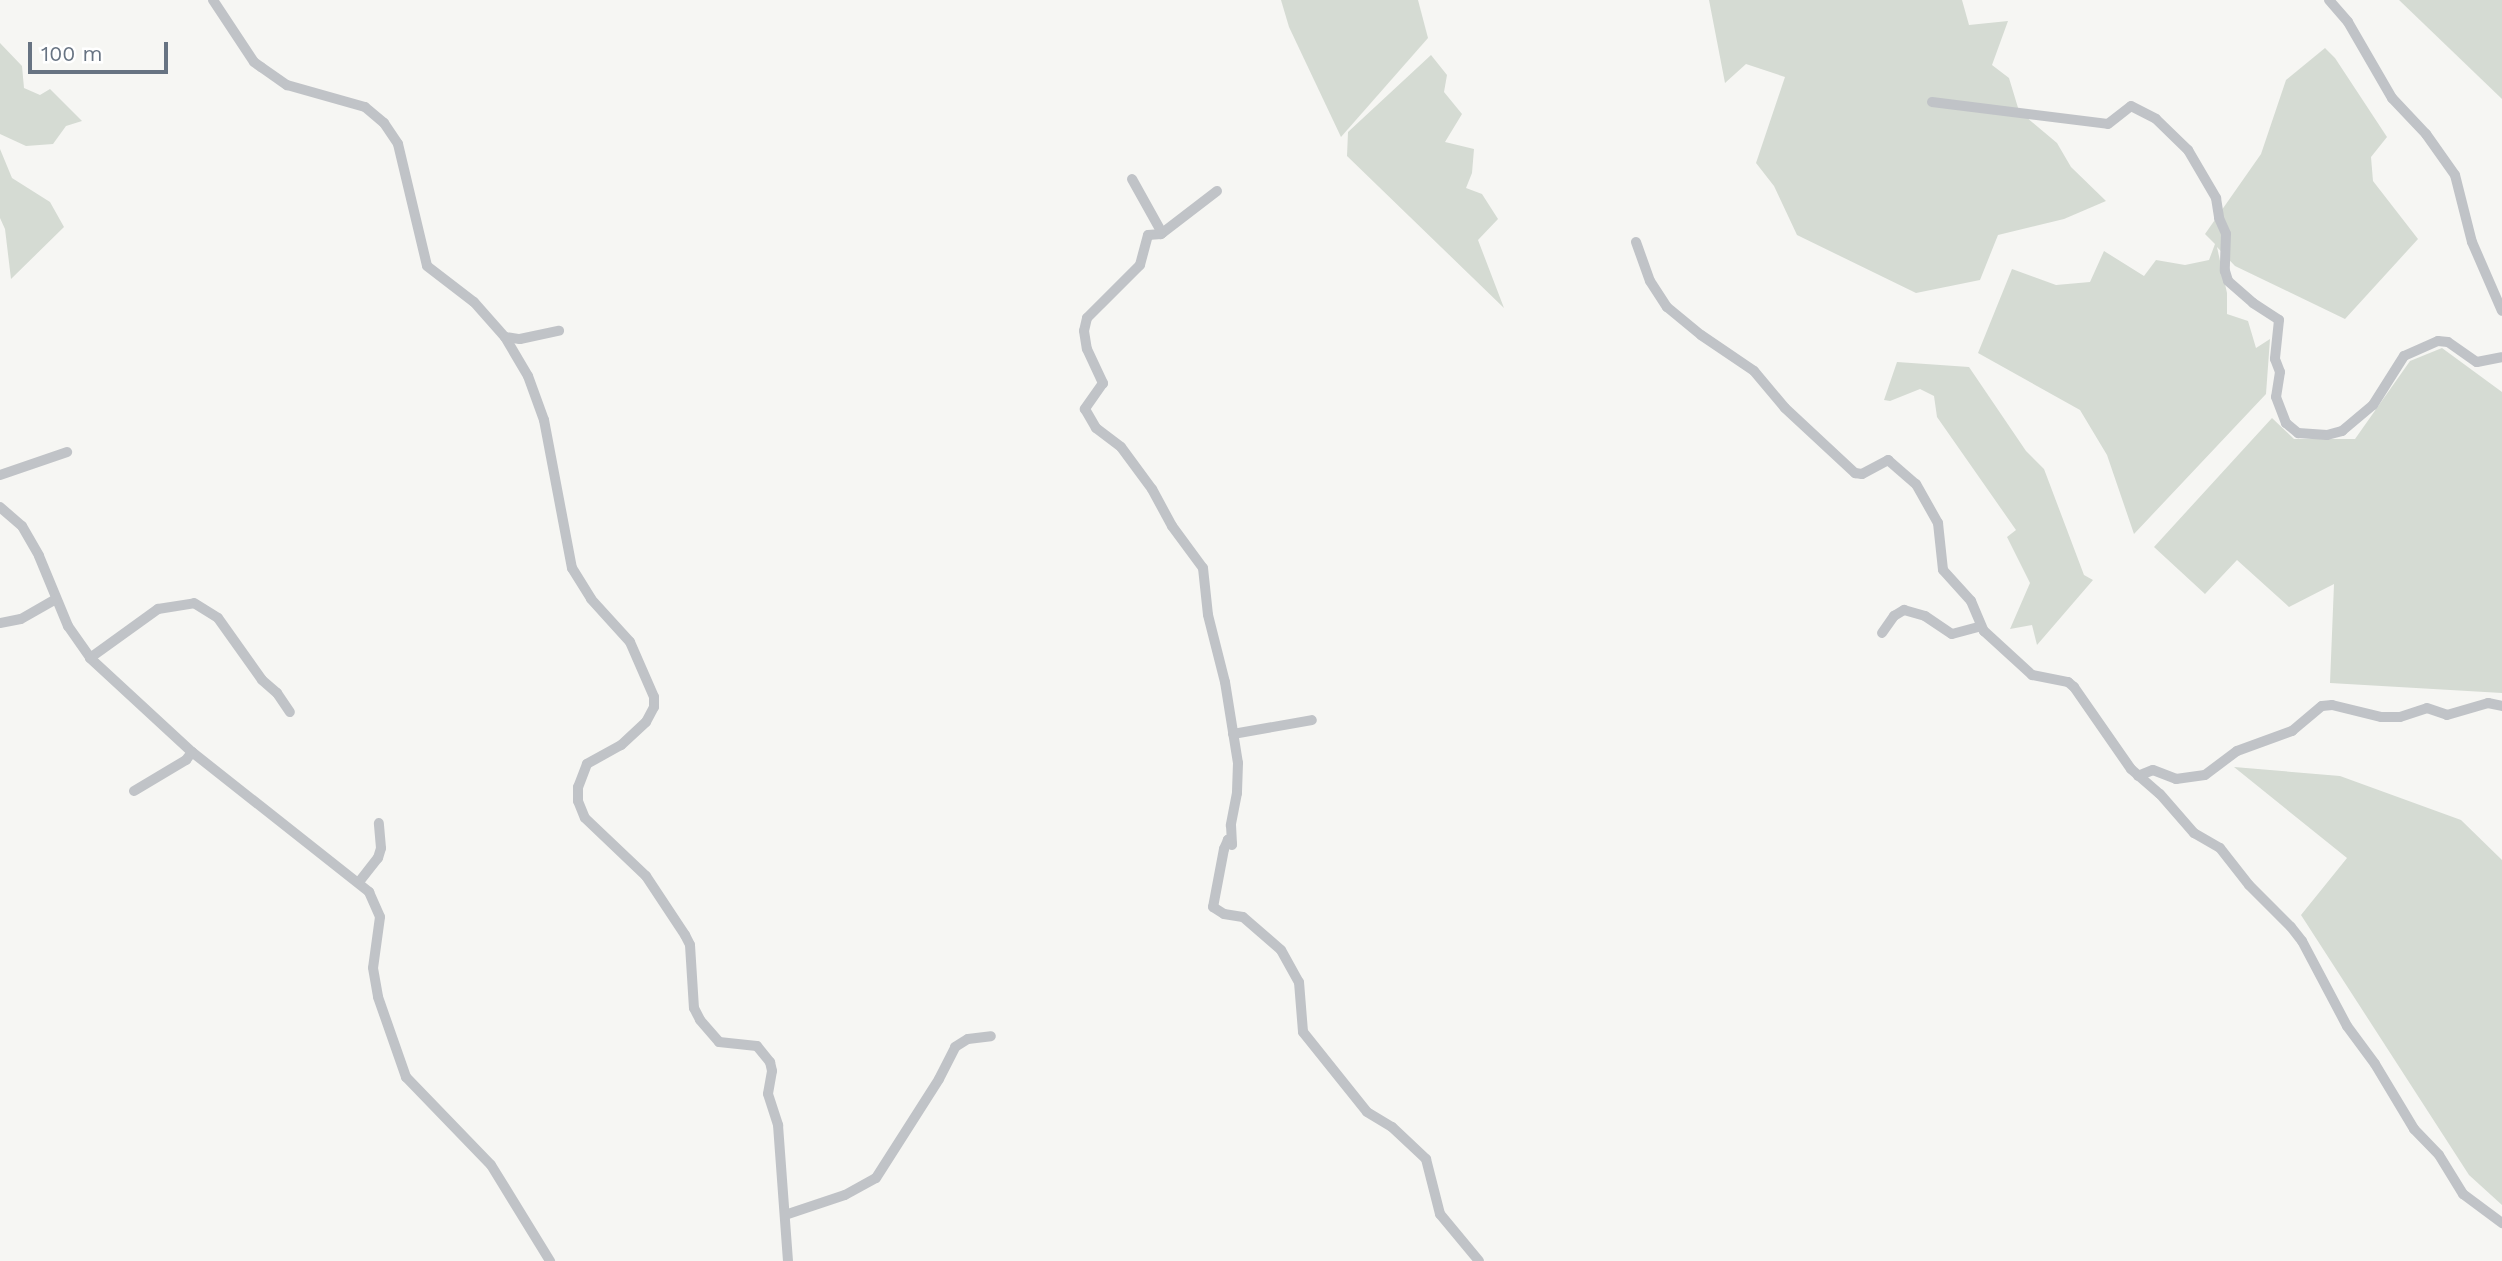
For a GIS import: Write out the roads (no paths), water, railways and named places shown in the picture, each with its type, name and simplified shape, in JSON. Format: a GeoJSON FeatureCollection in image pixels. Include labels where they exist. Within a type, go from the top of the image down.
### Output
{"type":"FeatureCollection","features":[{"type":"Feature","properties":{"kind":"street"},"geometry":{"type":"LineString","coordinates":[[213,0],[261,67],[287,85],[365,107],[384,123],[398,144],[427,266],[474,302],[505,337],[528,376],[544,420],[575,576],[591,599],[630,642],[654,697],[654,708],[646,722],[621,745],[587,764],[578,788],[578,801],[585,818],[646,876],[685,935],[690,945],[694,1008],[700,1020],[719,1042],[757,1045],[770,1062],[768,1099],[777,1122],[779,1174],[788,1261]]}},
{"type":"Feature","properties":{"kind":"street"},"geometry":{"type":"LineString","coordinates":[[2329,0],[2348,22],[2392,97],[2426,134],[2455,175],[2472,242],[2502,312]]}},
{"type":"Feature","properties":{"kind":"street"},"geometry":{"type":"LineString","coordinates":[[1932,102],[2108,124],[2131,106],[2156,119],[2188,150],[2216,198],[2219,218],[2227,234],[2225,271],[2228,281],[2253,303],[2279,320],[2275,359],[2280,372],[2276,397],[2286,423],[2298,433],[2328,435],[2342,431],[2373,405],[2404,356],[2438,341],[2448,342],[2477,362],[2502,357]]}},
{"type":"Feature","properties":{"kind":"street"},"geometry":{"type":"LineString","coordinates":[[1132,178],[1162,233]]}},
{"type":"Feature","properties":{"kind":"street"},"geometry":{"type":"LineString","coordinates":[[1217,191],[1203,199],[1162,233],[1147,235],[1140,265],[1085,321],[1087,349],[1103,383],[1085,409],[1096,428],[1121,447],[1156,495],[1172,526],[1203,568],[1208,615],[1225,682],[1238,766],[1230,842],[1213,907],[1222,913],[1243,917],[1281,950],[1299,982],[1303,1032],[1367,1112],[1392,1127],[1426,1159],[1440,1214],[1479,1261]]}},
{"type":"Feature","properties":{"kind":"street"},"geometry":{"type":"LineString","coordinates":[[1636,243],[1650,281],[1667,307],[1700,335],[1754,371],[1785,408],[1855,473],[1862,474],[1888,460],[1916,484],[1938,523],[1943,570],[1971,601],[1981,626],[1997,646],[2032,676],[2068,682],[2074,687],[2138,776],[2160,794],[2194,833],[2220,848],[2249,885],[2297,935],[2347,1026],[2371,1057],[2414,1129],[2439,1155],[2463,1194],[2502,1223]]}},
{"type":"Feature","properties":{"kind":"street"},"geometry":{"type":"LineString","coordinates":[[505,337],[520,339],[559,331]]}},
{"type":"Feature","properties":{"kind":"street"},"geometry":{"type":"LineString","coordinates":[[0,475],[66,452]]}},
{"type":"Feature","properties":{"kind":"street"},"geometry":{"type":"LineString","coordinates":[[0,507],[22,526],[75,638],[90,658],[192,752],[359,881],[369,892],[379,910],[373,968],[377,997],[406,1077],[491,1165],[550,1261]]}},
{"type":"Feature","properties":{"kind":"street"},"geometry":{"type":"LineString","coordinates":[[0,623],[21,619],[56,599]]}},
{"type":"Feature","properties":{"kind":"street"},"geometry":{"type":"LineString","coordinates":[[90,658],[158,609],[194,603],[218,618],[262,680],[277,693],[289,712]]}},
{"type":"Feature","properties":{"kind":"street"},"geometry":{"type":"LineString","coordinates":[[1882,633],[1894,616],[1903,610],[1925,616],[1952,634],[1981,626]]}},
{"type":"Feature","properties":{"kind":"street"},"geometry":{"type":"LineString","coordinates":[[2138,776],[2153,770],[2176,779],[2205,775],[2236,751],[2292,731],[2322,706],[2332,705],[2381,717],[2400,717],[2427,708],[2447,715],[2488,703],[2502,706]]}},
{"type":"Feature","properties":{"kind":"street"},"geometry":{"type":"LineString","coordinates":[[1233,734],[1312,720]]}},
{"type":"Feature","properties":{"kind":"street"},"geometry":{"type":"LineString","coordinates":[[134,791],[186,761],[192,752]]}},
{"type":"Feature","properties":{"kind":"street"},"geometry":{"type":"LineString","coordinates":[[359,881],[378,858],[381,848],[379,823]]}},
{"type":"Feature","properties":{"kind":"street"},"geometry":{"type":"LineString","coordinates":[[785,1215],[845,1195],[876,1178],[939,1079],[951,1052],[965,1040],[991,1036]]}}]}
